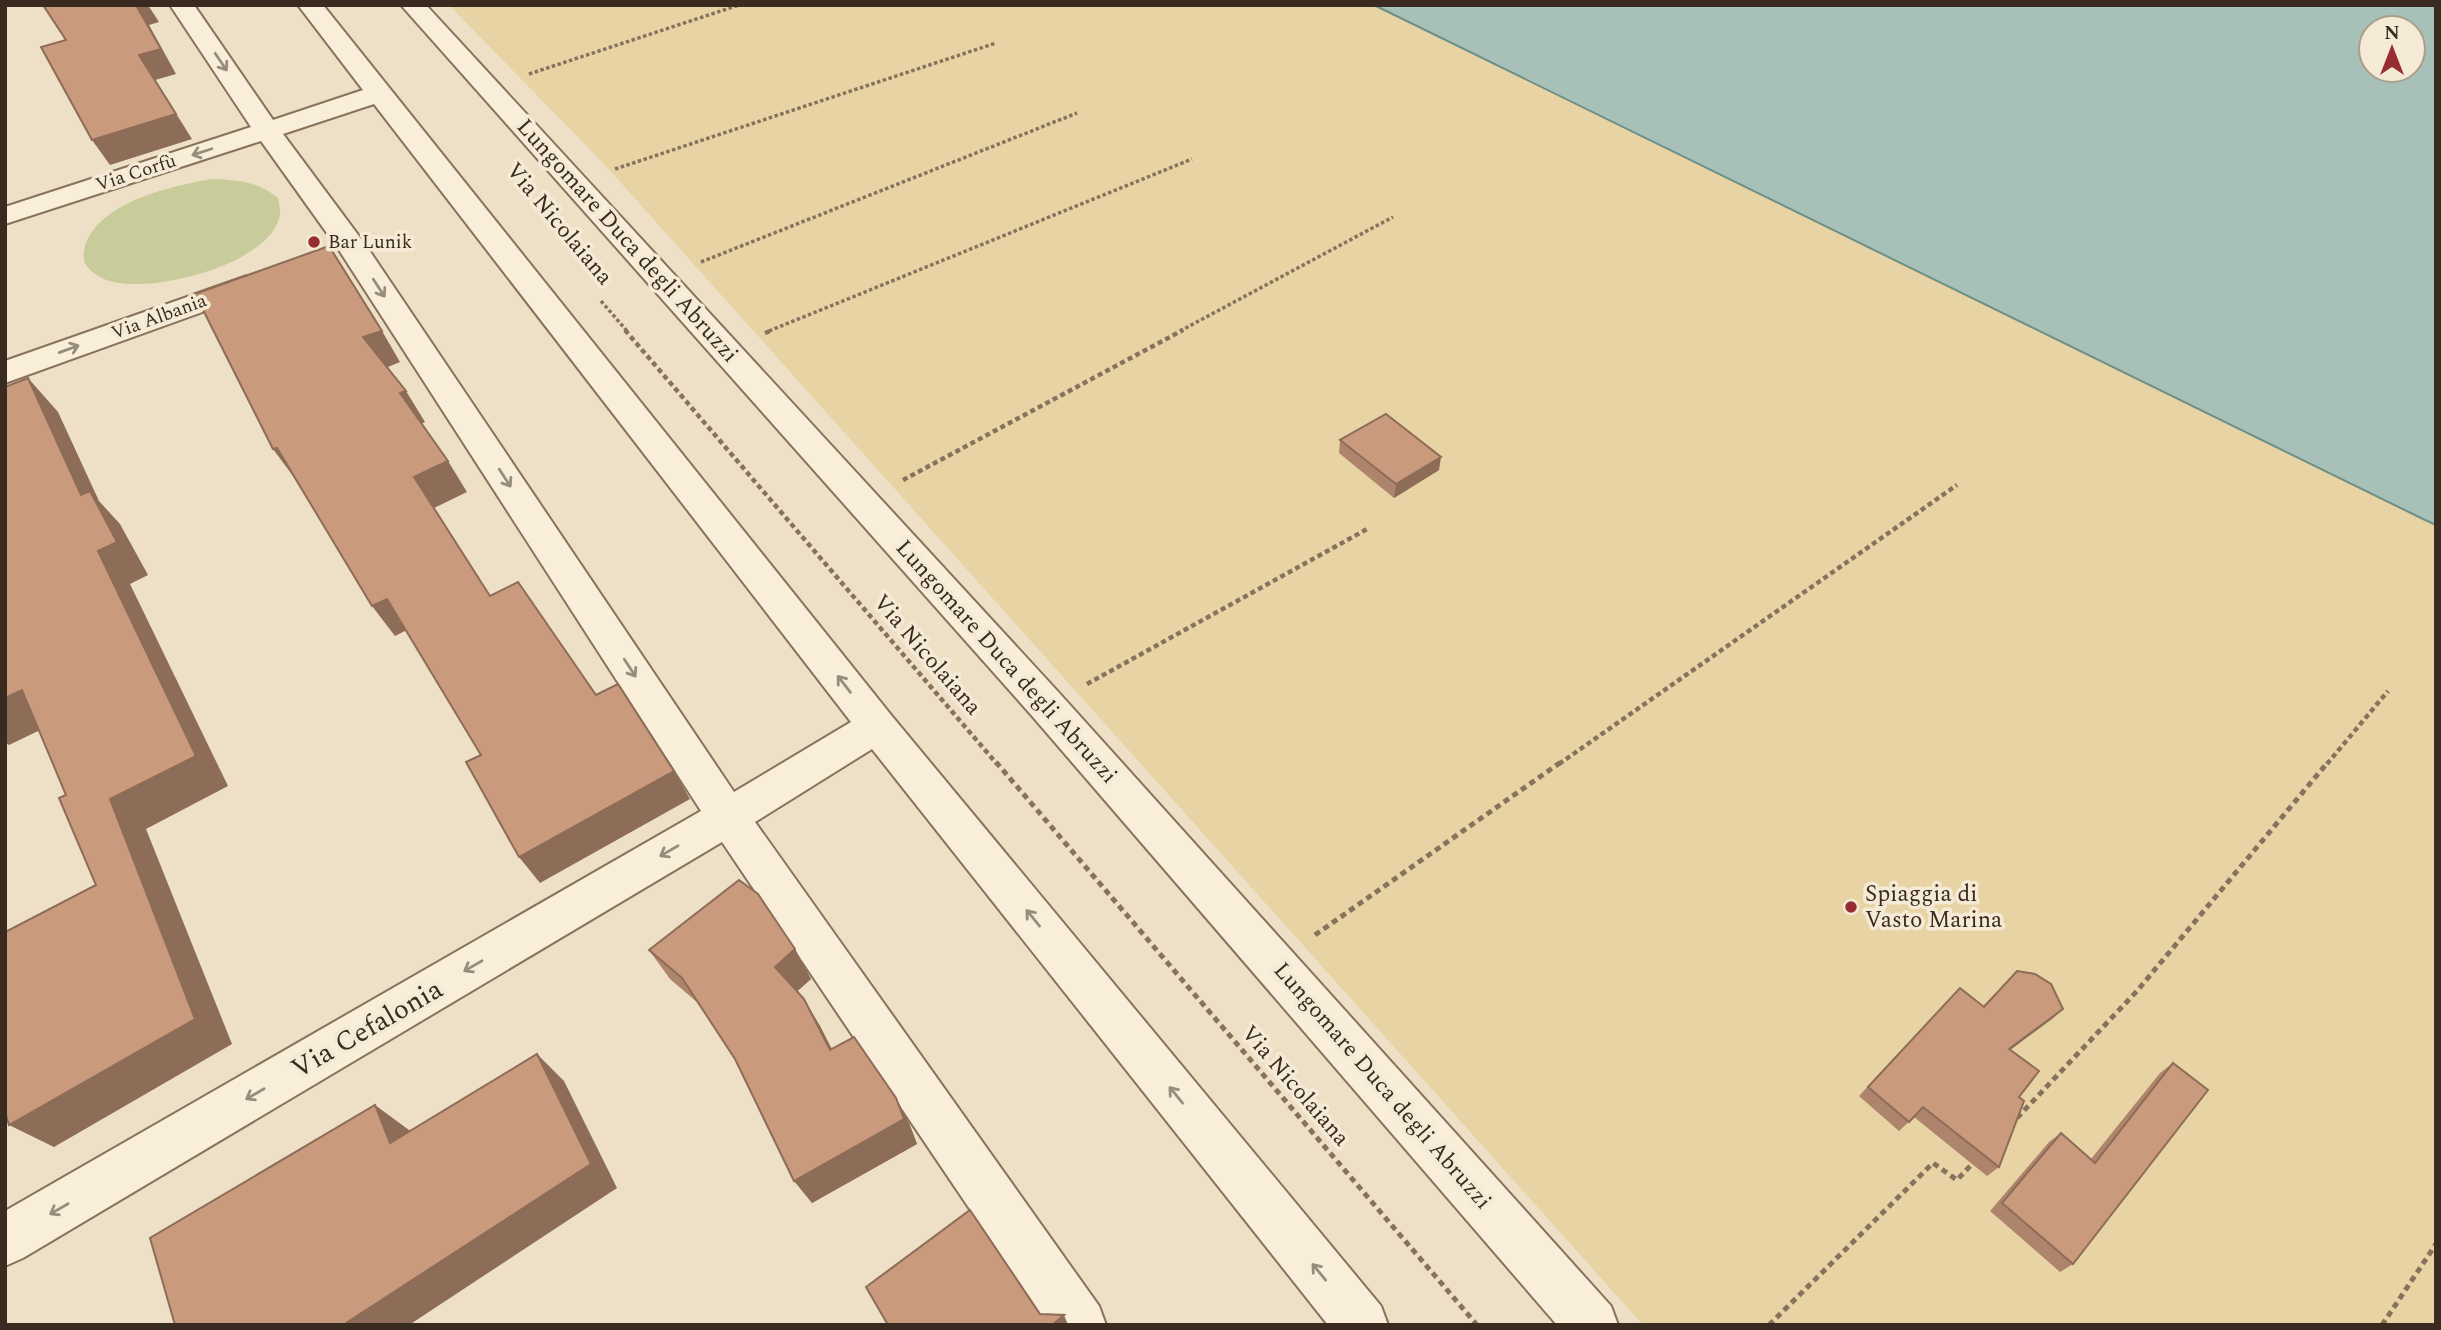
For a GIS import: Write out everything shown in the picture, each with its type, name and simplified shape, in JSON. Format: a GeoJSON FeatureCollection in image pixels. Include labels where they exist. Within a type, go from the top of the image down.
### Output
{"type":"FeatureCollection","features":[{"type":"Feature","properties":{"kind":"street"},"geometry":{"type":"LineString","coordinates":[[182,5],[267,131],[339,251],[1080,1325]]}},
{"type":"Feature","properties":{"kind":"street"},"geometry":{"type":"LineString","coordinates":[[310,5],[877,726],[1362,1325]]}},
{"type":"Feature","properties":{"kind":"street","name":"Lungomare Duca degli Abruzzi"},"geometry":{"type":"LineString","coordinates":[[413,5],[1047,706],[1592,1325]]}},
{"type":"Feature","properties":{"kind":"street","name":"Via Corfù"},"geometry":{"type":"LineString","coordinates":[[5,216],[380,93]]}},
{"type":"Feature","properties":{"kind":"street","name":"Via Albania"},"geometry":{"type":"LineString","coordinates":[[5,373],[275,275]]}},
{"type":"Feature","properties":{"kind":"street","name":"Via Cefalonia"},"geometry":{"type":"LineString","coordinates":[[5,1240],[728,817],[877,726]]}},
{"type":"Feature","properties":{"kind":"path"},"geometry":{"type":"LineString","coordinates":[[488,88],[739,5]]}},
{"type":"Feature","properties":{"kind":"path"},"geometry":{"type":"LineString","coordinates":[[574,182],[996,43]]}},
{"type":"Feature","properties":{"kind":"path"},"geometry":{"type":"LineString","coordinates":[[661,278],[1077,113]]}},
{"type":"Feature","properties":{"kind":"path"},"geometry":{"type":"LineString","coordinates":[[725,349],[1192,159]]}},
{"type":"Feature","properties":{"kind":"path"},"geometry":{"type":"LineString","coordinates":[[863,502],[1393,217]]}},
{"type":"Feature","properties":{"kind":"path","name":"Via Nicolaiana"},"geometry":{"type":"LineString","coordinates":[[596,295],[1477,1325]]}},
{"type":"Feature","properties":{"kind":"path"},"geometry":{"type":"LineString","coordinates":[[1274,964],[1957,485]]}},
{"type":"Feature","properties":{"kind":"path"},"geometry":{"type":"LineString","coordinates":[[1047,706],[1369,528]]}},
{"type":"Feature","properties":{"kind":"path"},"geometry":{"type":"LineString","coordinates":[[2014,1121],[2137,991],[2388,691]]}},
{"type":"Feature","properties":{"kind":"path"},"geometry":{"type":"LineString","coordinates":[[1769,1325],[1933,1163],[1957,1180],[1976,1160]]}},
{"type":"Feature","properties":{"kind":"path"},"geometry":{"type":"LineString","coordinates":[[2382,1325],[2436,1244]]}},
{"type":"Feature","properties":{"kind":"green space"},"geometry":{"type":"Polygon","coordinates":[[[212,179],[254,185],[278,198],[280,214],[272,232],[255,248],[232,262],[204,272],[147,284],[104,279],[86,264],[84,251],[90,234],[102,220],[118,209],[156,192],[212,179]]]}},
{"type":"Feature","properties":{"kind":"sand","name":"Spiaggia di Vasto Marina"},"geometry":{"type":"Polygon","coordinates":[[[449,5],[1374,5],[2436,525],[2436,1325],[1643,1325],[604,164],[449,5]]]}},
{"type":"Feature","properties":{"kind":"water"},"geometry":{"type":"Polygon","coordinates":[[[1374,5],[2436,5],[2436,525],[1374,5]]]}},
{"type":"Feature","properties":{"kind":"building"},"geometry":{"type":"Polygon","coordinates":[[[43,5],[136,5],[161,49],[139,55],[176,114],[92,140],[41,47],[66,40],[43,5]]]}},
{"type":"Feature","properties":{"kind":"building"},"geometry":{"type":"Polygon","coordinates":[[[329,246],[382,331],[363,337],[406,391],[400,393],[448,461],[414,477],[490,596],[518,582],[596,695],[618,684],[674,771],[519,857],[466,762],[481,755],[387,599],[372,606],[277,448],[273,449],[195,294],[329,246]]]}},
{"type":"Feature","properties":{"kind":"building"},"geometry":{"type":"Polygon","coordinates":[[[28,378],[81,495],[90,491],[117,542],[98,551],[196,756],[110,799],[195,1019],[9,1125],[5,1112],[5,932],[96,885],[59,798],[66,795],[22,690],[5,698],[5,387],[28,378]]]}},
{"type":"Feature","properties":{"kind":"building"},"geometry":{"type":"Polygon","coordinates":[[[1386,414],[1441,457],[1396,484],[1340,440],[1386,414]]]}},
{"type":"Feature","properties":{"kind":"building"},"geometry":{"type":"Polygon","coordinates":[[[739,880],[758,894],[795,949],[775,967],[804,999],[830,1050],[854,1037],[896,1098],[904,1119],[794,1181],[735,1059],[682,978],[649,950],[739,880]]]}},
{"type":"Feature","properties":{"kind":"building"},"geometry":{"type":"Polygon","coordinates":[[[2017,971],[2035,974],[2051,984],[2063,1009],[2009,1049],[2039,1071],[2019,1097],[2024,1101],[1999,1167],[1923,1107],[1909,1122],[1868,1087],[1960,988],[1984,1007],[2017,971]]]}},
{"type":"Feature","properties":{"kind":"building"},"geometry":{"type":"Polygon","coordinates":[[[537,1054],[591,1164],[343,1325],[175,1325],[150,1238],[375,1105],[390,1143],[537,1054]]]}},
{"type":"Feature","properties":{"kind":"building"},"geometry":{"type":"Polygon","coordinates":[[[2173,1063],[2208,1090],[2073,1264],[2002,1203],[2061,1133],[2095,1163],[2173,1063]]]}},
{"type":"Feature","properties":{"kind":"building"},"geometry":{"type":"Polygon","coordinates":[[[970,1210],[1040,1314],[1064,1315],[1052,1325],[888,1325],[866,1287],[970,1210]]]}},
{"type":"Feature","properties":{"kind":"place","name":"Bar Lunik"},"geometry":{"type":"Point","coordinates":[314,242]}},
{"type":"Feature","properties":{"kind":"place","name":"Spiaggia di Vasto Marina"},"geometry":{"type":"Point","coordinates":[1851,907]}}]}
